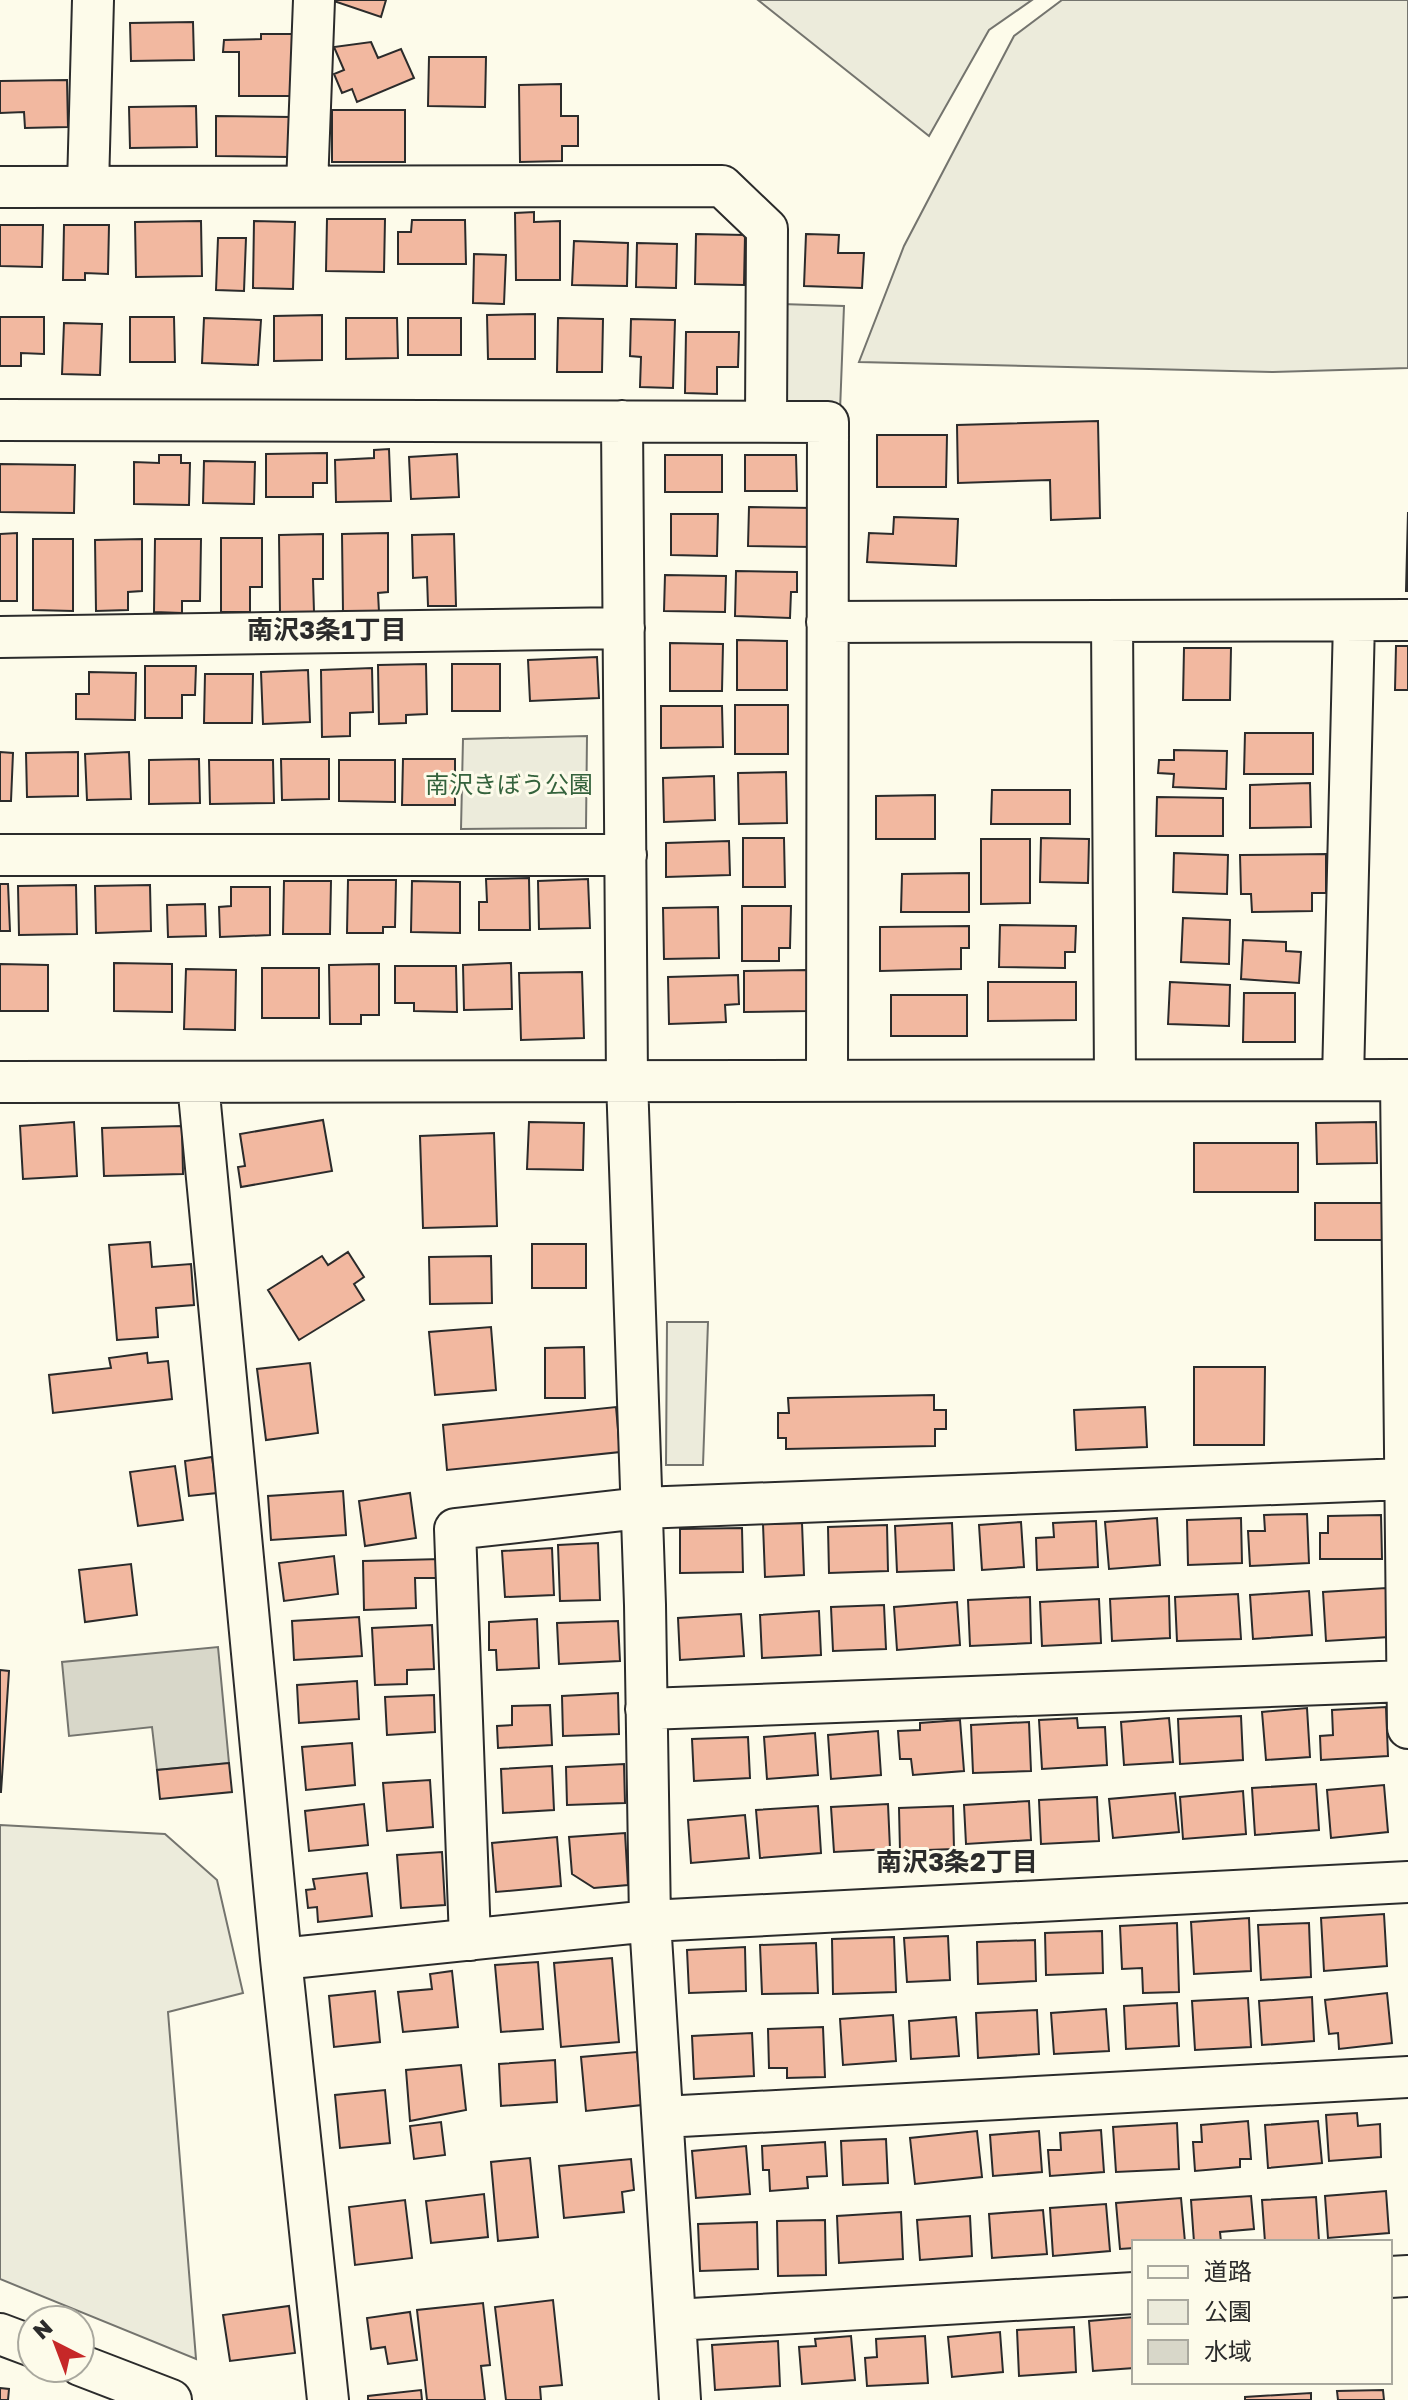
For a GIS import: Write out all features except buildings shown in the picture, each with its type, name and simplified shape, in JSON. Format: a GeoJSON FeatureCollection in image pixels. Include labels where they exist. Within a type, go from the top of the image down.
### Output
{"type":"FeatureCollection","features":[{"type":"Feature","properties":{"kind":"street"},"geometry":{"type":"LineString","coordinates":[[88,186],[93,0]]}},
{"type":"Feature","properties":{"kind":"street"},"geometry":{"type":"LineString","coordinates":[[307,186],[314,0]]}},
{"type":"Feature","properties":{"kind":"street"},"geometry":{"type":"LineString","coordinates":[[0,187],[722,186],[767,229],[766,421]]}},
{"type":"Feature","properties":{"kind":"street"},"geometry":{"type":"LineString","coordinates":[[0,420],[828,422],[827,1079]]}},
{"type":"Feature","properties":{"kind":"street"},"geometry":{"type":"LineString","coordinates":[[622,421],[627,1080],[650,1921],[680,2400]]}},
{"type":"Feature","properties":{"kind":"street"},"geometry":{"type":"LineString","coordinates":[[827,622],[1408,620]]}},
{"type":"Feature","properties":{"kind":"street"},"geometry":{"type":"LineString","coordinates":[[1112,621],[1115,1078]]}},
{"type":"Feature","properties":{"kind":"street"},"geometry":{"type":"LineString","coordinates":[[1343,1079],[1354,621]]}},
{"type":"Feature","properties":{"kind":"street"},"geometry":{"type":"LineString","coordinates":[[0,637],[624,628]]}},
{"type":"Feature","properties":{"kind":"street"},"geometry":{"type":"LineString","coordinates":[[0,855],[626,855]]}},
{"type":"Feature","properties":{"kind":"street"},"geometry":{"type":"LineString","coordinates":[[0,1082],[1115,1078],[1404,1080],[1408,1728]]}},
{"type":"Feature","properties":{"kind":"street"},"geometry":{"type":"LineString","coordinates":[[198,1083],[281,1959],[328,2400]]}},
{"type":"Feature","properties":{"kind":"street"},"geometry":{"type":"LineString","coordinates":[[470,1940],[455,1529],[641,1508],[1405,1479]]}},
{"type":"Feature","properties":{"kind":"street"},"geometry":{"type":"LineString","coordinates":[[646,1709],[1407,1681]]}},
{"type":"Feature","properties":{"kind":"street"},"geometry":{"type":"LineString","coordinates":[[281,1959],[650,1921],[1408,1882]]}},
{"type":"Feature","properties":{"kind":"street"},"geometry":{"type":"LineString","coordinates":[[663,2117],[1408,2077]]}},
{"type":"Feature","properties":{"kind":"street"},"geometry":{"type":"LineString","coordinates":[[675,2320],[1132,2293]]}},
{"type":"Feature","properties":{"kind":"street"},"geometry":{"type":"LineString","coordinates":[[96,2371],[171,2400]]}},
{"type":"Feature","properties":{"kind":"green space"},"geometry":{"type":"Polygon","coordinates":[[[758,0],[1032,0],[989,30],[929,136],[758,0]]]}},
{"type":"Feature","properties":{"kind":"green space"},"geometry":{"type":"Polygon","coordinates":[[[1062,0],[1408,0],[1408,368],[1273,372],[859,362],[904,246],[1014,36],[1062,0]]]}},
{"type":"Feature","properties":{"kind":"green space"},"geometry":{"type":"Polygon","coordinates":[[[781,304],[844,306],[840,411],[780,407],[781,304]]]}},
{"type":"Feature","properties":{"kind":"green space","name":"南沢きぼう公園"},"geometry":{"type":"Polygon","coordinates":[[[587,736],[586,828],[461,829],[463,739],[587,736]]]}},
{"type":"Feature","properties":{"kind":"green space"},"geometry":{"type":"Polygon","coordinates":[[[667,1322],[708,1322],[703,1465],[666,1465],[667,1322]]]}},
{"type":"Feature","properties":{"kind":"green space"},"geometry":{"type":"Polygon","coordinates":[[[0,1825],[165,1834],[217,1880],[243,1993],[168,2012],[196,2359],[96,2318],[96,2304],[61,2304],[0,2279],[0,1825]]]}},
{"type":"Feature","properties":{"kind":"water"},"geometry":{"type":"Polygon","coordinates":[[[218,1647],[229,1763],[157,1770],[152,1727],[69,1736],[62,1662],[218,1647]]]}},
{"type":"Feature","properties":{"kind":"district","name":"南沢3条1丁目"},"geometry":{"type":"Point","coordinates":[327,629]}},
{"type":"Feature","properties":{"kind":"district","name":"南沢3条2丁目"},"geometry":{"type":"Point","coordinates":[957,1861]}}]}
